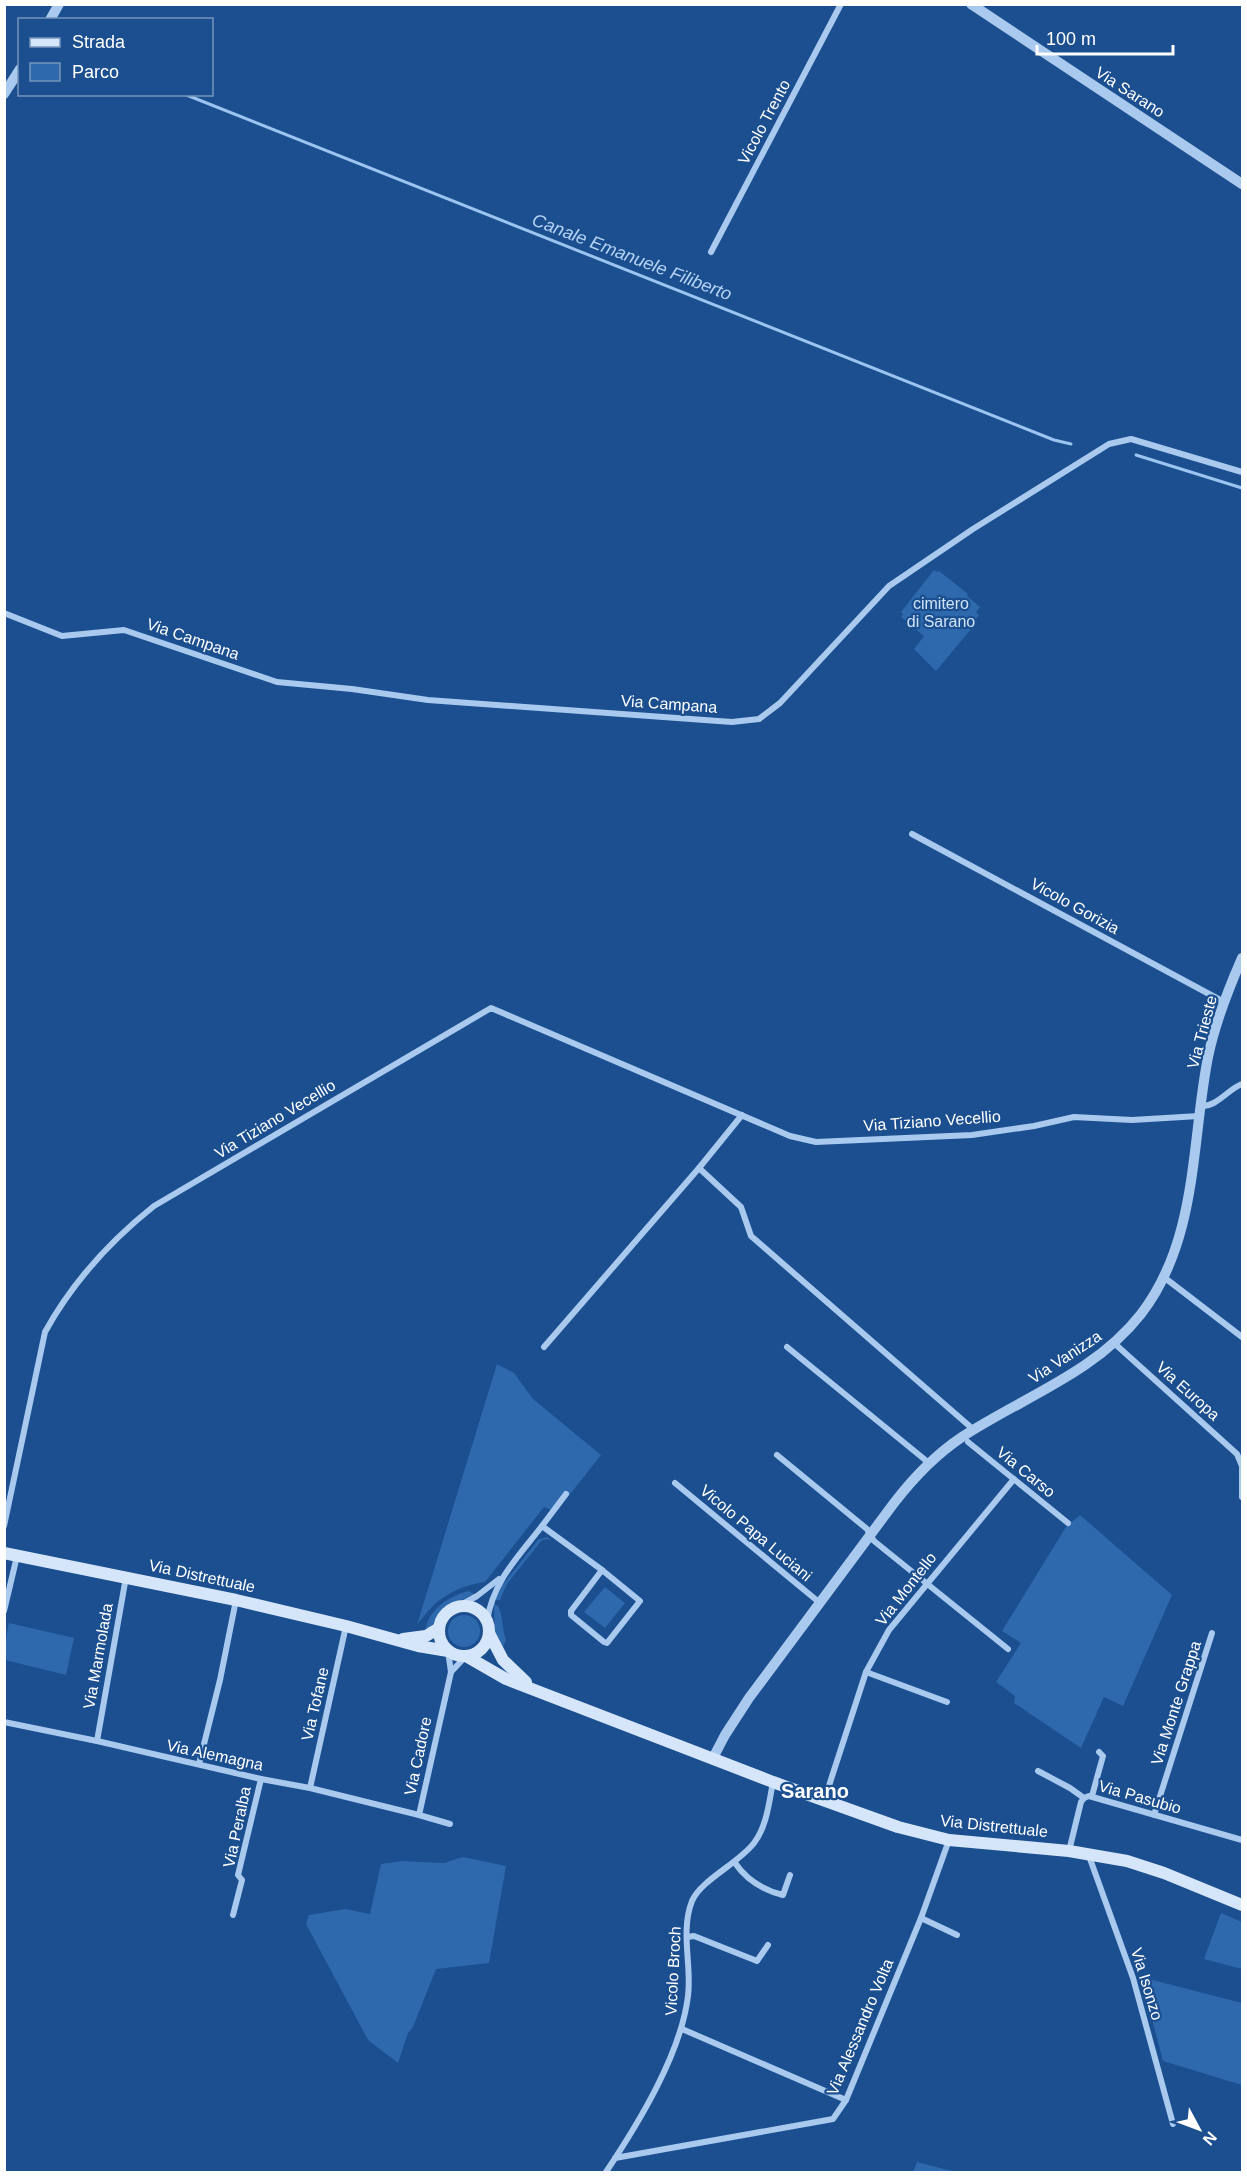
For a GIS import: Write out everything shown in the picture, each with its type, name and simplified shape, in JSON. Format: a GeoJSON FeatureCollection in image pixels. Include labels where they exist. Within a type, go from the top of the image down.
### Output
{"type":"FeatureCollection","features":[{"type":"Feature","properties":{"kind":"main road","name":"Via Distrettuale"},"geometry":{"type":"LineString","coordinates":[[11,1554],[236,1600],[418,1646],[448,1651]]}},
{"type":"Feature","properties":{"kind":"main road"},"geometry":{"type":"LineString","coordinates":[[488,1627],[488,1640],[479,1651],[466,1656],[448,1651],[439,1636],[439,1628],[445,1615],[457,1607],[471,1607],[483,1614],[503,1660],[509,1668],[542,1693]]}},
{"type":"Feature","properties":{"kind":"main road"},"geometry":{"type":"LineString","coordinates":[[391,1638],[417,1638],[426,1636],[439,1628]]}},
{"type":"Feature","properties":{"kind":"main road","name":"Via Distrettuale"},"geometry":{"type":"LineString","coordinates":[[466,1656],[506,1679],[773,1782],[898,1827],[949,1840],[1089,1853],[1164,1873],[1242,1905]]}},
{"type":"Feature","properties":{"kind":"street"},"geometry":{"type":"LineString","coordinates":[[51,18],[59,4]]}},
{"type":"Feature","properties":{"kind":"street","name":"Vicolo Trento"},"geometry":{"type":"LineString","coordinates":[[711,252],[841,4]]}},
{"type":"Feature","properties":{"kind":"street","name":"Via Sarano"},"geometry":{"type":"LineString","coordinates":[[971,4],[1242,184]]}},
{"type":"Feature","properties":{"kind":"street"},"geometry":{"type":"LineString","coordinates":[[4,94],[18,72]]}},
{"type":"Feature","properties":{"kind":"street","name":"Via Campana"},"geometry":{"type":"LineString","coordinates":[[4,613],[62,636],[124,630],[277,682],[352,689],[428,700],[732,722],[759,719],[780,703],[889,586],[973,529],[1109,444],[1131,440],[1242,472]]}},
{"type":"Feature","properties":{"kind":"street","name":"Vicolo Gorizia"},"geometry":{"type":"LineString","coordinates":[[912,834],[1224,1002]]}},
{"type":"Feature","properties":{"kind":"street","name":"Via Trieste"},"geometry":{"type":"LineString","coordinates":[[1200,1111],[1208,1056],[1224,1002],[1242,958]]}},
{"type":"Feature","properties":{"kind":"street","name":"Via Tiziano Vecellio"},"geometry":{"type":"LineString","coordinates":[[4,1526],[45,1332],[79,1280],[125,1230],[154,1206],[490,1008],[790,1136],[816,1142],[972,1135],[1034,1126],[1074,1117],[1132,1120],[1200,1111],[1232,1088],[1242,1084]]}},
{"type":"Feature","properties":{"kind":"street","name":"Via Vanizza"},"geometry":{"type":"LineString","coordinates":[[713,1758],[724,1735],[749,1698],[906,1487],[929,1463],[974,1430],[1082,1368],[1114,1343],[1140,1315],[1165,1278],[1177,1248],[1184,1221],[1200,1111]]}},
{"type":"Feature","properties":{"kind":"street"},"geometry":{"type":"LineString","coordinates":[[544,1347],[742,1115]]}},
{"type":"Feature","properties":{"kind":"street"},"geometry":{"type":"LineString","coordinates":[[699,1168],[741,1207],[752,1236],[974,1430]]}},
{"type":"Feature","properties":{"kind":"street"},"geometry":{"type":"LineString","coordinates":[[1165,1278],[1242,1337]]}},
{"type":"Feature","properties":{"kind":"street","name":"Via Europa"},"geometry":{"type":"LineString","coordinates":[[1114,1343],[1237,1454],[1242,1466],[1242,1497]]}},
{"type":"Feature","properties":{"kind":"street"},"geometry":{"type":"LineString","coordinates":[[787,1347],[929,1463]]}},
{"type":"Feature","properties":{"kind":"street","name":"Via Carso"},"geometry":{"type":"LineString","coordinates":[[968,1442],[1068,1523]]}},
{"type":"Feature","properties":{"kind":"street"},"geometry":{"type":"LineString","coordinates":[[777,1455],[867,1529],[874,1541],[1008,1649]]}},
{"type":"Feature","properties":{"kind":"street","name":"Via Montello"},"geometry":{"type":"LineString","coordinates":[[824,1801],[866,1672],[889,1630],[1014,1479]]}},
{"type":"Feature","properties":{"kind":"street","name":"Vicolo Papa Luciani"},"geometry":{"type":"LineString","coordinates":[[675,1483],[820,1603]]}},
{"type":"Feature","properties":{"kind":"street"},"geometry":{"type":"LineString","coordinates":[[457,1607],[486,1591],[503,1575],[566,1494]]}},
{"type":"Feature","properties":{"kind":"street"},"geometry":{"type":"LineString","coordinates":[[542,1526],[602,1570],[640,1601],[607,1643],[571,1615],[571,1611],[602,1570]]}},
{"type":"Feature","properties":{"kind":"street"},"geometry":{"type":"LineString","coordinates":[[4,1611],[11,1554]]}},
{"type":"Feature","properties":{"kind":"street"},"geometry":{"type":"LineString","coordinates":[[488,1627],[491,1598],[503,1575]]}},
{"type":"Feature","properties":{"kind":"street","name":"Via Marmolada"},"geometry":{"type":"LineString","coordinates":[[97,1741],[126,1577]]}},
{"type":"Feature","properties":{"kind":"street"},"geometry":{"type":"LineString","coordinates":[[199,1764],[220,1680],[236,1600]]}},
{"type":"Feature","properties":{"kind":"street","name":"Via Tofane"},"geometry":{"type":"LineString","coordinates":[[310,1788],[346,1626]]}},
{"type":"Feature","properties":{"kind":"street","name":"Via Monte Grappa"},"geometry":{"type":"LineString","coordinates":[[1154,1815],[1212,1634]]}},
{"type":"Feature","properties":{"kind":"street","name":"Via Cadore"},"geometry":{"type":"LineString","coordinates":[[448,1651],[451,1672],[419,1815],[450,1824]]}},
{"type":"Feature","properties":{"kind":"street"},"geometry":{"type":"LineString","coordinates":[[451,1672],[466,1656]]}},
{"type":"Feature","properties":{"kind":"street"},"geometry":{"type":"LineString","coordinates":[[866,1672],[947,1702]]}},
{"type":"Feature","properties":{"kind":"street","name":"Via Alemagna"},"geometry":{"type":"LineString","coordinates":[[4,1722],[310,1788],[419,1815]]}},
{"type":"Feature","properties":{"kind":"street"},"geometry":{"type":"LineString","coordinates":[[1092,1796],[1103,1756],[1099,1752]]}},
{"type":"Feature","properties":{"kind":"street"},"geometry":{"type":"LineString","coordinates":[[1038,1771],[1084,1798]]}},
{"type":"Feature","properties":{"kind":"street","name":"Via Peralba"},"geometry":{"type":"LineString","coordinates":[[233,1915],[242,1880],[238,1875],[261,1779]]}},
{"type":"Feature","properties":{"kind":"street","name":"Vicolo Broch"},"geometry":{"type":"LineString","coordinates":[[606,2172],[652,2094],[682,2029],[688,1988],[687,1937],[690,1909],[696,1894],[735,1863],[754,1843],[762,1830],[773,1782]]}},
{"type":"Feature","properties":{"kind":"street","name":"Via Pasubio"},"geometry":{"type":"LineString","coordinates":[[1069,1851],[1081,1802],[1084,1798],[1092,1796],[1242,1840]]}},
{"type":"Feature","properties":{"kind":"street","name":"Via Alessandro Volta"},"geometry":{"type":"LineString","coordinates":[[615,2158],[833,2119],[846,2100],[921,1918],[949,1840]]}},
{"type":"Feature","properties":{"kind":"street","name":"Via Isonzo"},"geometry":{"type":"LineString","coordinates":[[1089,1853],[1133,1978],[1173,2124]]}},
{"type":"Feature","properties":{"kind":"street"},"geometry":{"type":"LineString","coordinates":[[735,1863],[743,1874],[769,1892],[783,1895],[790,1875]]}},
{"type":"Feature","properties":{"kind":"street"},"geometry":{"type":"LineString","coordinates":[[921,1918],[957,1935]]}},
{"type":"Feature","properties":{"kind":"street"},"geometry":{"type":"LineString","coordinates":[[687,1937],[694,1936],[757,1961],[768,1945]]}},
{"type":"Feature","properties":{"kind":"street"},"geometry":{"type":"LineString","coordinates":[[682,2029],[846,2100]]}},
{"type":"Feature","properties":{"kind":"green space","name":"cimitero di Sarano"},"geometry":{"type":"Polygon","coordinates":[[[934,570],[939,571],[968,594],[967,596],[980,607],[976,612],[979,615],[975,620],[977,622],[936,671],[914,649],[924,636],[901,617],[903,614],[901,612],[934,570]]]}},
{"type":"Feature","properties":{"kind":"green space"},"geometry":{"type":"Polygon","coordinates":[[[497,1364],[514,1373],[533,1399],[601,1455],[556,1512],[544,1507],[485,1582],[454,1591],[438,1601],[417,1625],[497,1364]]]}},
{"type":"Feature","properties":{"kind":"green space"},"geometry":{"type":"Polygon","coordinates":[[[1080,1515],[1172,1595],[1123,1706],[1104,1697],[1081,1748],[1014,1703],[1015,1696],[996,1682],[1021,1643],[1002,1631],[1066,1527],[1080,1515]]]}},
{"type":"Feature","properties":{"kind":"green space"},"geometry":{"type":"Polygon","coordinates":[[[546,1537],[552,1539],[542,1540],[507,1584],[500,1600],[495,1600],[501,1587],[538,1540],[546,1537]]]}},
{"type":"Feature","properties":{"kind":"green space"},"geometry":{"type":"Polygon","coordinates":[[[605,1587],[625,1603],[605,1628],[584,1612],[605,1587]]]}},
{"type":"Feature","properties":{"kind":"green space"},"geometry":{"type":"Polygon","coordinates":[[[469,1591],[474,1594],[445,1608],[426,1630],[431,1616],[441,1604],[469,1591]]]}},
{"type":"Feature","properties":{"kind":"green space"},"geometry":{"type":"Polygon","coordinates":[[[494,1604],[498,1606],[501,1614],[506,1640],[503,1647],[495,1633],[494,1604]]]}},
{"type":"Feature","properties":{"kind":"green space"},"geometry":{"type":"Polygon","coordinates":[[[464,1615],[475,1620],[480,1631],[475,1642],[464,1647],[453,1642],[448,1631],[453,1620],[464,1615]]]}},
{"type":"Feature","properties":{"kind":"green space"},"geometry":{"type":"Polygon","coordinates":[[[9,1623],[74,1638],[66,1675],[5,1660],[5,1642],[9,1623]]]}},
{"type":"Feature","properties":{"kind":"green space"},"geometry":{"type":"Polygon","coordinates":[[[463,1857],[506,1866],[489,1963],[436,1969],[413,2027],[408,2033],[398,2063],[368,2040],[306,1924],[309,1915],[345,1909],[370,1914],[381,1864],[402,1861],[444,1863],[463,1857]]]}},
{"type":"Feature","properties":{"kind":"green space"},"geometry":{"type":"Polygon","coordinates":[[[1221,1913],[1242,1922],[1242,1969],[1204,1959],[1221,1913]]]}},
{"type":"Feature","properties":{"kind":"green space"},"geometry":{"type":"Polygon","coordinates":[[[1141,1977],[1242,2003],[1242,2085],[1163,2061],[1141,1977]]]}},
{"type":"Feature","properties":{"kind":"green space"},"geometry":{"type":"Polygon","coordinates":[[[917,2162],[956,2172],[913,2172],[917,2162]]]}},
{"type":"Feature","properties":{"kind":"waterway","name":"Canale Emanuele Filiberto"},"geometry":{"type":"LineString","coordinates":[[189,96],[1054,440],[1071,444]]}},
{"type":"Feature","properties":{"kind":"waterway","name":"Canale Emanuele Filiberto"},"geometry":{"type":"LineString","coordinates":[[1136,455],[1242,488]]}},
{"type":"Feature","properties":{"kind":"district","name":"Sarano"},"geometry":{"type":"Point","coordinates":[815,1791]}}]}
